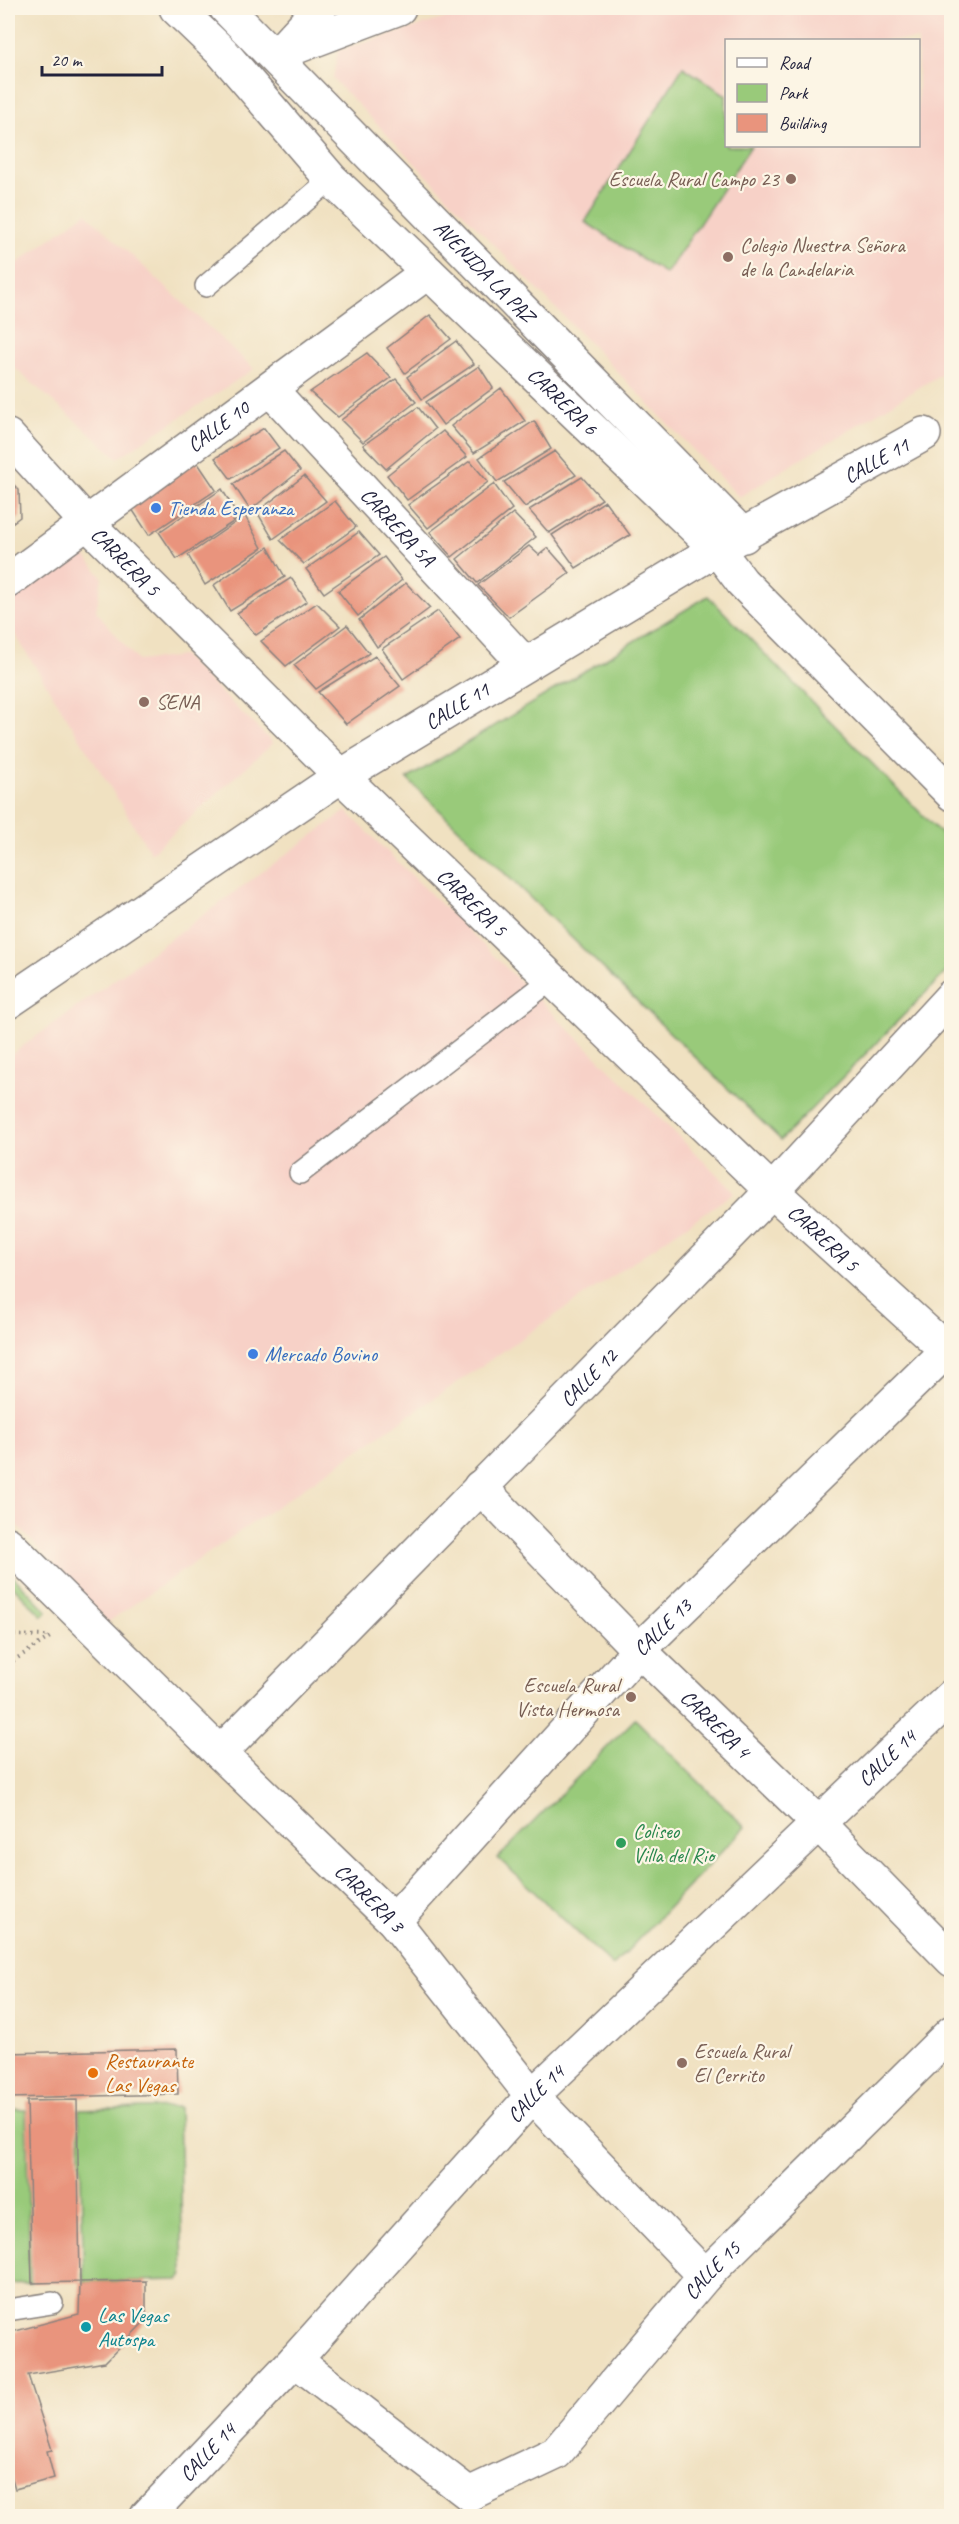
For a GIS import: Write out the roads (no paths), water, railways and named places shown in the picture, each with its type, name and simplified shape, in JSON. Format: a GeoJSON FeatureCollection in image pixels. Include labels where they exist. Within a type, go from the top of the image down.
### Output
{"type":"FeatureCollection","features":[{"type":"Feature","properties":{"kind":"street","name":"CARRERA 6"},"geometry":{"type":"LineString","coordinates":[[176,8],[223,53],[331,179],[428,272],[731,542],[742,582],[951,794]]}},
{"type":"Feature","properties":{"kind":"street","name":"AVENIDA LA PAZ"},"geometry":{"type":"LineString","coordinates":[[226,8],[275,55],[731,542]]}},
{"type":"Feature","properties":{"kind":"street"},"geometry":{"type":"LineString","coordinates":[[275,55],[320,8]]}},
{"type":"Feature","properties":{"kind":"street"},"geometry":{"type":"LineString","coordinates":[[275,55],[399,8]]}},
{"type":"Feature","properties":{"kind":"street","name":"CALLE 10"},"geometry":{"type":"LineString","coordinates":[[8,581],[428,272]]}},
{"type":"Feature","properties":{"kind":"street","name":"CARRERA 5A"},"geometry":{"type":"LineString","coordinates":[[270,389],[525,664]]}},
{"type":"Feature","properties":{"kind":"street","name":"CALLE 11"},"geometry":{"type":"LineString","coordinates":[[8,1002],[341,776],[731,542],[924,434]]}},
{"type":"Feature","properties":{"kind":"street","name":"CARRERA 5"},"geometry":{"type":"LineString","coordinates":[[8,435],[88,524],[341,776],[772,1191],[949,1353]]}},
{"type":"Feature","properties":{"kind":"street","name":"CALLE 12"},"geometry":{"type":"LineString","coordinates":[[220,1753],[772,1191],[951,996]]}},
{"type":"Feature","properties":{"kind":"street","name":"CALLE 13"},"geometry":{"type":"LineString","coordinates":[[394,1921],[639,1650],[949,1353]]}},
{"type":"Feature","properties":{"kind":"street","name":"CARRERA 4"},"geometry":{"type":"LineString","coordinates":[[480,1487],[639,1650],[818,1823],[951,1960]]}},
{"type":"Feature","properties":{"kind":"street","name":"CARRERA 3"},"geometry":{"type":"LineString","coordinates":[[8,1544],[394,1921],[532,2096],[705,2276]]}},
{"type":"Feature","properties":{"kind":"street","name":"CALLE 14"},"geometry":{"type":"LineString","coordinates":[[147,2517],[295,2360],[532,2096],[951,1696]]}},
{"type":"Feature","properties":{"kind":"street","name":"CALLE 15"},"geometry":{"type":"LineString","coordinates":[[295,2360],[469,2494],[556,2453],[705,2276],[951,2032]]}},
{"type":"Feature","properties":{"kind":"lane"},"geometry":{"type":"LineString","coordinates":[[206,286],[331,179]]}},
{"type":"Feature","properties":{"kind":"lane"},"geometry":{"type":"LineString","coordinates":[[300,1173],[552,979]]}},
{"type":"Feature","properties":{"kind":"lane"},"geometry":{"type":"LineString","coordinates":[[8,2310],[52,2303]]}},
{"type":"Feature","properties":{"kind":"place","name":"Escuela Rural Campo 23"},"geometry":{"type":"Point","coordinates":[791,179]}},
{"type":"Feature","properties":{"kind":"place","name":"Colegio Nuestra Señora de la Candelaria"},"geometry":{"type":"Point","coordinates":[728,257]}},
{"type":"Feature","properties":{"kind":"place","name":"Tienda Esperanza"},"geometry":{"type":"Point","coordinates":[156,508]}},
{"type":"Feature","properties":{"kind":"place","name":"SENA"},"geometry":{"type":"Point","coordinates":[144,702]}},
{"type":"Feature","properties":{"kind":"place","name":"Mercado Bovino"},"geometry":{"type":"Point","coordinates":[253,1354]}},
{"type":"Feature","properties":{"kind":"place","name":"Escuela Rural Vista Hermosa"},"geometry":{"type":"Point","coordinates":[631,1697]}},
{"type":"Feature","properties":{"kind":"place","name":"Coliseo Villa del Rio"},"geometry":{"type":"Point","coordinates":[621,1843]}},
{"type":"Feature","properties":{"kind":"place","name":"Escuela Rural El Cerrito"},"geometry":{"type":"Point","coordinates":[682,2063]}},
{"type":"Feature","properties":{"kind":"place","name":"Restaurante Las Vegas"},"geometry":{"type":"Point","coordinates":[93,2073]}},
{"type":"Feature","properties":{"kind":"place","name":"Las Vegas Autospa"},"geometry":{"type":"Point","coordinates":[86,2327]}}]}
